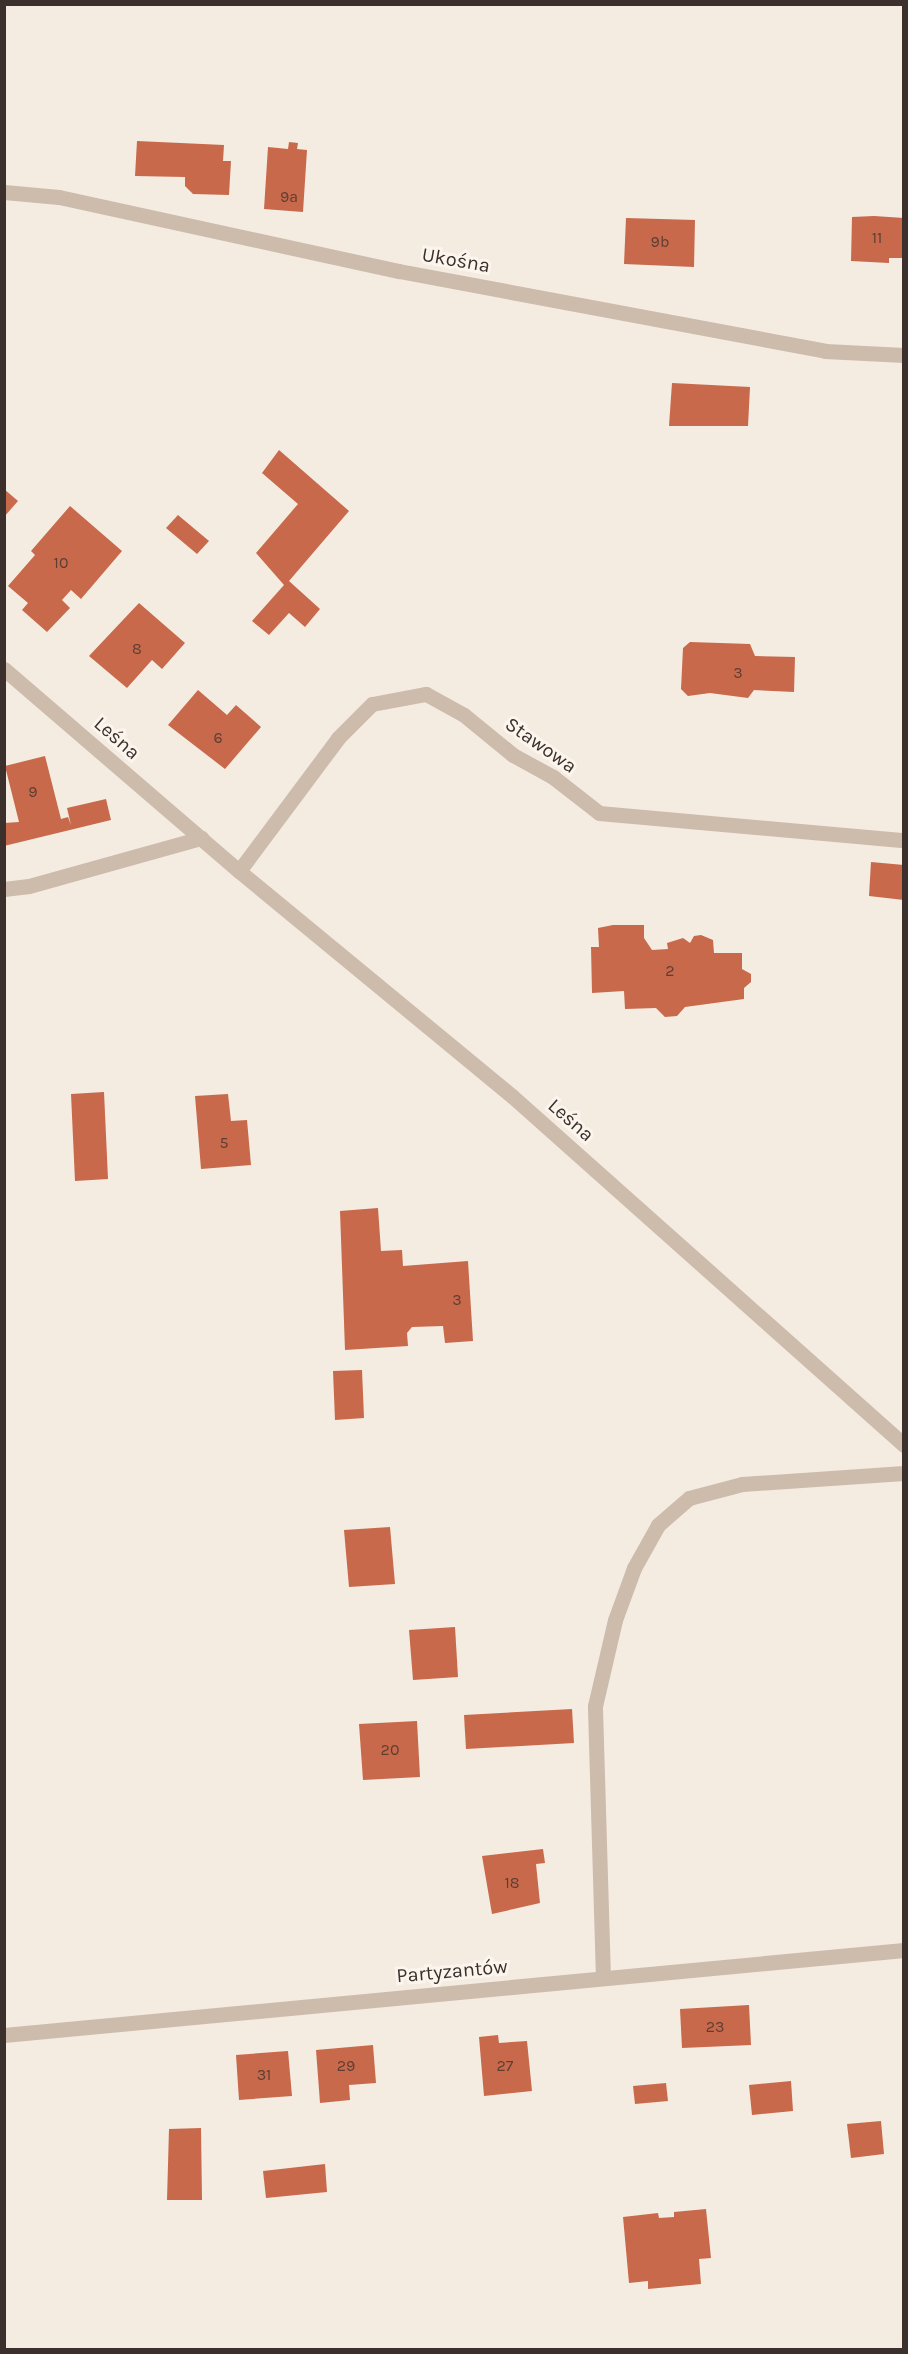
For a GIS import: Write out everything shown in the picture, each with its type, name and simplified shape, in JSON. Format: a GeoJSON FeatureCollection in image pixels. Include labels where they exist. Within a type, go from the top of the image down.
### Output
{"type":"FeatureCollection","features":[{"type":"Feature","properties":{"kind":"street","name":"Ukośna"},"geometry":{"type":"LineString","coordinates":[[4,192],[59,197],[399,271],[825,351],[903,355]]}},
{"type":"Feature","properties":{"kind":"street","name":"Leśna"},"geometry":{"type":"LineString","coordinates":[[4,669],[239,871],[512,1096],[903,1445]]}},
{"type":"Feature","properties":{"kind":"street","name":"Stawowa"},"geometry":{"type":"LineString","coordinates":[[239,871],[338,738],[372,704],[426,694],[464,715],[513,755],[553,777],[598,813],[903,840]]}},
{"type":"Feature","properties":{"kind":"street"},"geometry":{"type":"LineString","coordinates":[[4,889],[29,886],[201,838]]}},
{"type":"Feature","properties":{"kind":"street"},"geometry":{"type":"LineString","coordinates":[[603,1978],[595,1706],[615,1620],[634,1568],[658,1525],[689,1498],[742,1484],[903,1473]]}},
{"type":"Feature","properties":{"kind":"street","name":"Partyzantów"},"geometry":{"type":"LineString","coordinates":[[4,2035],[903,1950]]}},
{"type":"Feature","properties":{"kind":"building"},"geometry":{"type":"Polygon","coordinates":[[[137,141],[224,145],[223,161],[231,161],[229,195],[193,194],[185,186],[185,177],[135,176],[137,141]]]}},
{"type":"Feature","properties":{"kind":"building"},"geometry":{"type":"Polygon","coordinates":[[[289,142],[298,143],[297,149],[307,150],[303,212],[264,209],[268,147],[288,149],[289,142]]]}},
{"type":"Feature","properties":{"kind":"building"},"geometry":{"type":"Polygon","coordinates":[[[852,217],[904,218],[904,258],[889,258],[889,263],[851,261],[852,217]]]}},
{"type":"Feature","properties":{"kind":"building"},"geometry":{"type":"Polygon","coordinates":[[[626,218],[695,220],[694,267],[624,264],[626,218]]]}},
{"type":"Feature","properties":{"kind":"building"},"geometry":{"type":"Polygon","coordinates":[[[672,383],[750,387],[748,426],[669,426],[672,383]]]}},
{"type":"Feature","properties":{"kind":"building"},"geometry":{"type":"Polygon","coordinates":[[[279,450],[349,511],[289,581],[320,609],[305,627],[289,613],[269,635],[252,621],[284,585],[256,553],[298,504],[262,473],[279,450]]]}},
{"type":"Feature","properties":{"kind":"building"},"geometry":{"type":"Polygon","coordinates":[[[4,489],[18,501],[4,517],[4,489]]]}},
{"type":"Feature","properties":{"kind":"building"},"geometry":{"type":"Polygon","coordinates":[[[70,506],[122,551],[81,599],[71,590],[62,600],[70,608],[47,632],[22,610],[28,603],[8,586],[35,555],[31,551],[70,506]]]}},
{"type":"Feature","properties":{"kind":"building"},"geometry":{"type":"Polygon","coordinates":[[[178,515],[209,541],[197,554],[166,528],[178,515]]]}},
{"type":"Feature","properties":{"kind":"building"},"geometry":{"type":"Polygon","coordinates":[[[139,603],[185,643],[162,669],[152,660],[127,688],[89,656],[139,603]]]}},
{"type":"Feature","properties":{"kind":"building"},"geometry":{"type":"Polygon","coordinates":[[[690,642],[750,644],[755,656],[795,657],[794,692],[754,690],[748,698],[710,693],[688,696],[681,689],[683,648],[690,642]]]}},
{"type":"Feature","properties":{"kind":"building"},"geometry":{"type":"Polygon","coordinates":[[[198,690],[227,715],[236,705],[261,727],[225,769],[168,725],[198,690]]]}},
{"type":"Feature","properties":{"kind":"building"},"geometry":{"type":"Polygon","coordinates":[[[45,756],[61,819],[68,817],[71,825],[67,808],[106,799],[111,820],[4,846],[4,823],[19,822],[5,766],[45,756]]]}},
{"type":"Feature","properties":{"kind":"building"},"geometry":{"type":"Polygon","coordinates":[[[871,862],[904,865],[904,900],[869,896],[871,862]]]}},
{"type":"Feature","properties":{"kind":"building"},"geometry":{"type":"Polygon","coordinates":[[[613,925],[644,925],[644,938],[652,950],[668,949],[667,943],[683,938],[690,943],[694,936],[701,935],[713,940],[714,953],[742,953],[742,969],[751,974],[751,982],[744,988],[744,999],[685,1007],[677,1016],[665,1017],[656,1008],[625,1009],[624,991],[592,993],[591,947],[599,947],[598,928],[613,925]]]}},
{"type":"Feature","properties":{"kind":"building"},"geometry":{"type":"Polygon","coordinates":[[[104,1092],[108,1179],[75,1181],[71,1094],[104,1092]]]}},
{"type":"Feature","properties":{"kind":"building"},"geometry":{"type":"Polygon","coordinates":[[[228,1094],[231,1121],[247,1120],[251,1165],[201,1169],[195,1096],[228,1094]]]}},
{"type":"Feature","properties":{"kind":"building"},"geometry":{"type":"Polygon","coordinates":[[[378,1208],[381,1251],[402,1250],[403,1266],[468,1261],[473,1341],[445,1343],[443,1326],[412,1327],[407,1333],[408,1346],[345,1350],[340,1211],[378,1208]]]}},
{"type":"Feature","properties":{"kind":"building"},"geometry":{"type":"Polygon","coordinates":[[[362,1370],[364,1418],[335,1420],[333,1371],[362,1370]]]}},
{"type":"Feature","properties":{"kind":"building"},"geometry":{"type":"Polygon","coordinates":[[[390,1527],[395,1584],[349,1587],[344,1530],[390,1527]]]}},
{"type":"Feature","properties":{"kind":"building"},"geometry":{"type":"Polygon","coordinates":[[[455,1627],[458,1677],[413,1680],[409,1630],[455,1627]]]}},
{"type":"Feature","properties":{"kind":"building"},"geometry":{"type":"Polygon","coordinates":[[[572,1709],[574,1743],[466,1749],[464,1715],[572,1709]]]}},
{"type":"Feature","properties":{"kind":"building"},"geometry":{"type":"Polygon","coordinates":[[[417,1721],[420,1777],[363,1780],[359,1724],[417,1721]]]}},
{"type":"Feature","properties":{"kind":"building"},"geometry":{"type":"Polygon","coordinates":[[[543,1849],[545,1863],[536,1864],[540,1903],[492,1914],[482,1856],[543,1849]]]}},
{"type":"Feature","properties":{"kind":"building"},"geometry":{"type":"Polygon","coordinates":[[[749,2005],[751,2045],[682,2048],[680,2009],[749,2005]]]}},
{"type":"Feature","properties":{"kind":"building"},"geometry":{"type":"Polygon","coordinates":[[[498,2035],[499,2043],[527,2041],[532,2091],[484,2096],[479,2037],[498,2035]]]}},
{"type":"Feature","properties":{"kind":"building"},"geometry":{"type":"Polygon","coordinates":[[[373,2045],[376,2083],[349,2085],[350,2100],[320,2103],[316,2050],[373,2045]]]}},
{"type":"Feature","properties":{"kind":"building"},"geometry":{"type":"Polygon","coordinates":[[[288,2051],[292,2096],[239,2100],[236,2055],[288,2051]]]}},
{"type":"Feature","properties":{"kind":"building"},"geometry":{"type":"Polygon","coordinates":[[[791,2081],[793,2111],[752,2115],[749,2085],[791,2081]]]}},
{"type":"Feature","properties":{"kind":"building"},"geometry":{"type":"Polygon","coordinates":[[[666,2083],[668,2101],[635,2104],[633,2086],[666,2083]]]}},
{"type":"Feature","properties":{"kind":"building"},"geometry":{"type":"Polygon","coordinates":[[[881,2121],[884,2154],[851,2158],[847,2124],[881,2121]]]}},
{"type":"Feature","properties":{"kind":"building"},"geometry":{"type":"Polygon","coordinates":[[[201,2128],[202,2200],[167,2200],[169,2129],[201,2128]]]}},
{"type":"Feature","properties":{"kind":"building"},"geometry":{"type":"Polygon","coordinates":[[[325,2164],[327,2192],[266,2198],[263,2171],[325,2164]]]}},
{"type":"Feature","properties":{"kind":"building"},"geometry":{"type":"Polygon","coordinates":[[[706,2209],[711,2258],[699,2259],[701,2284],[648,2289],[648,2281],[629,2283],[623,2217],[658,2213],[659,2218],[674,2217],[674,2212],[706,2209]]]}}]}
